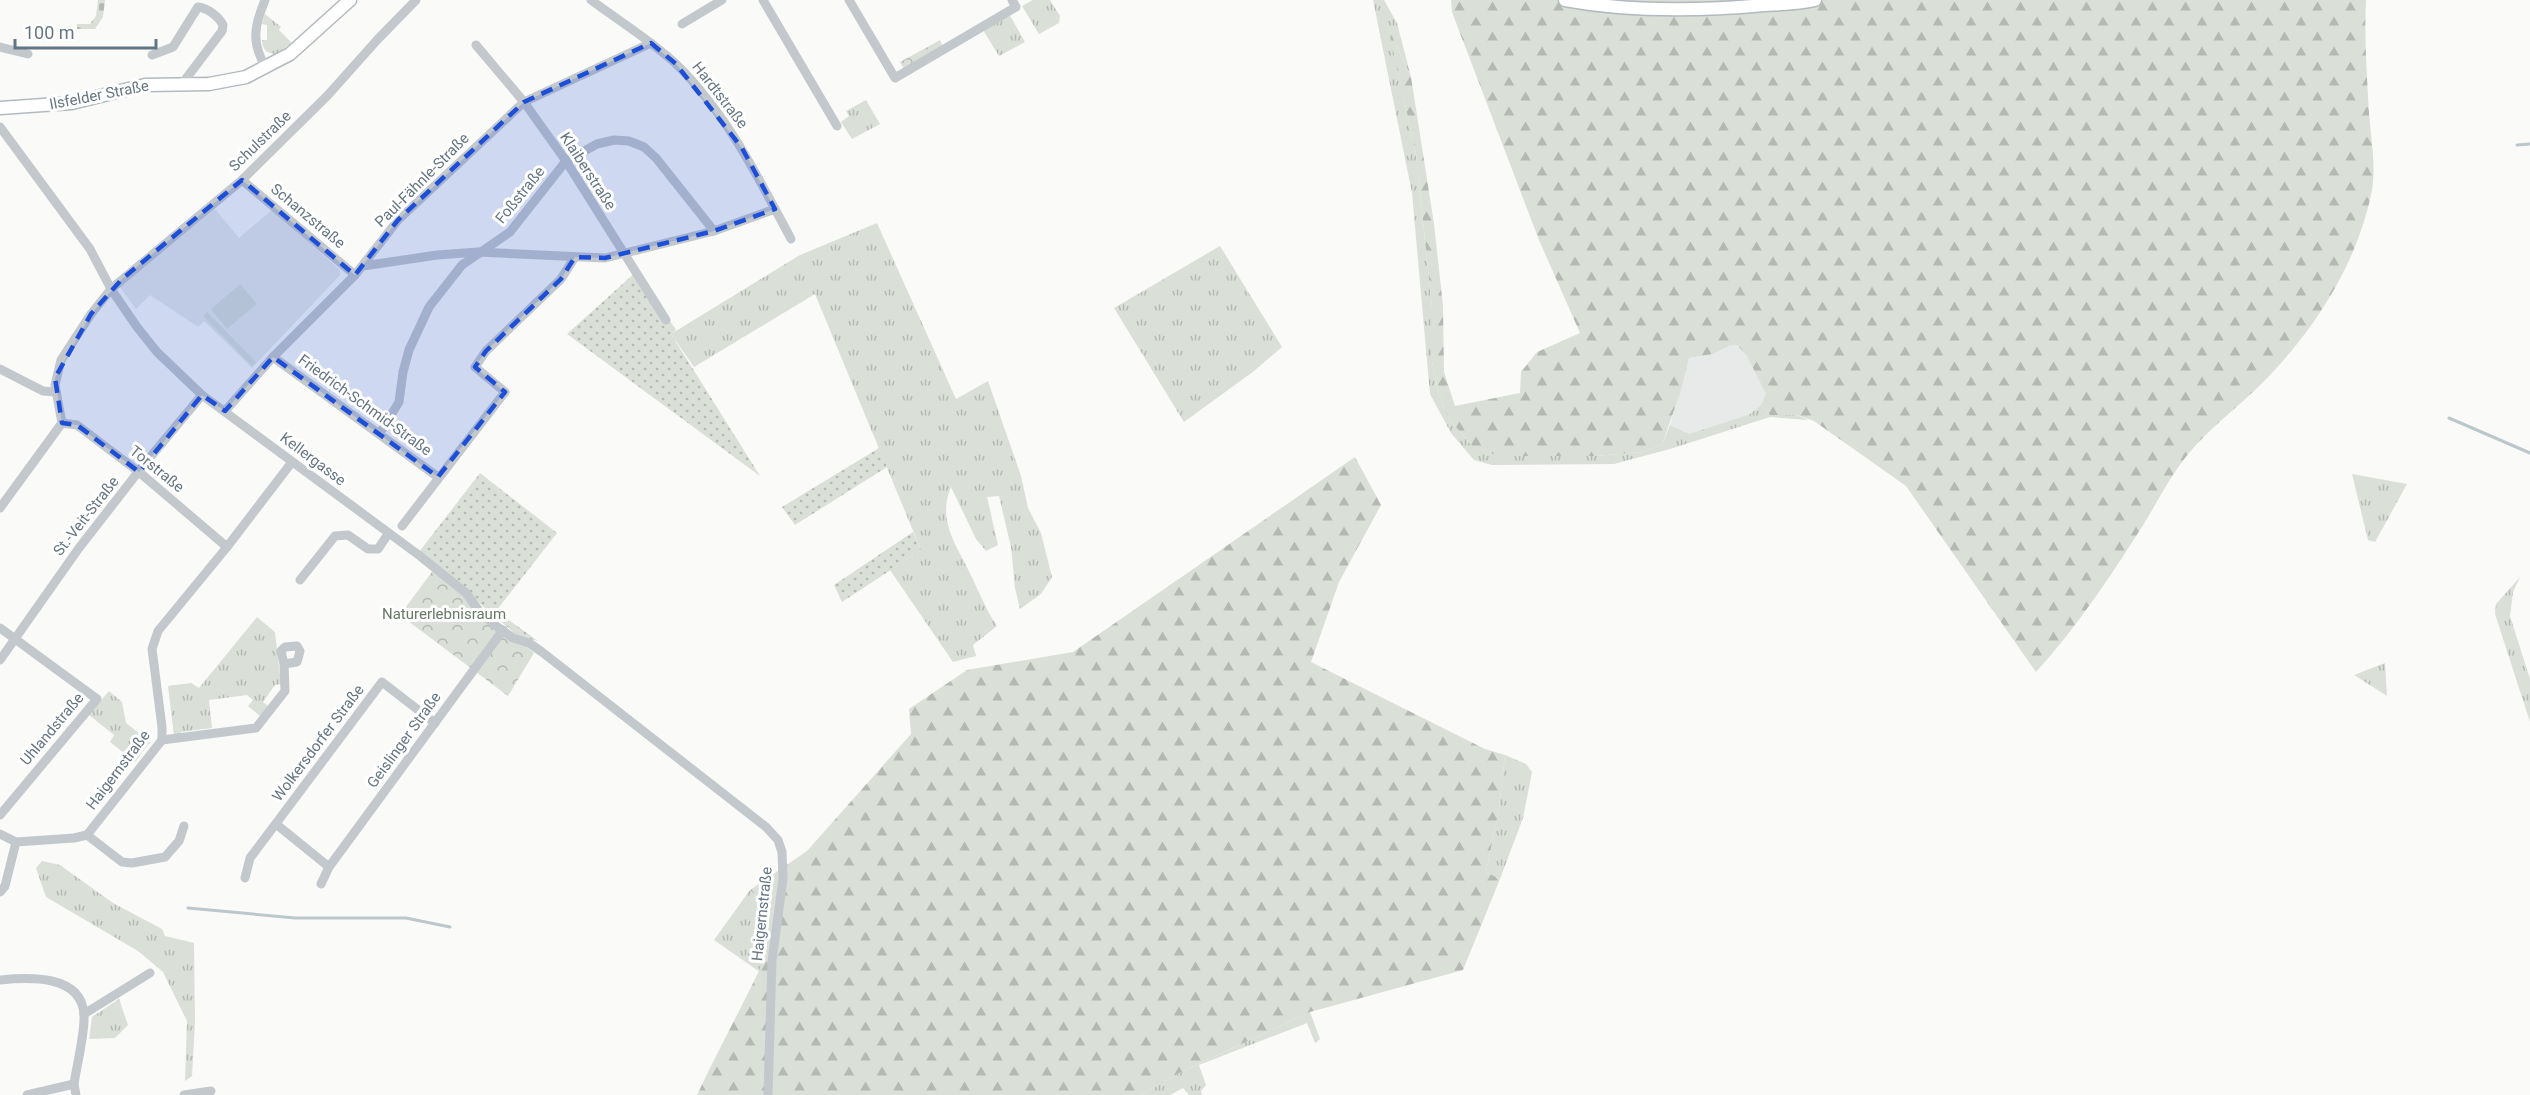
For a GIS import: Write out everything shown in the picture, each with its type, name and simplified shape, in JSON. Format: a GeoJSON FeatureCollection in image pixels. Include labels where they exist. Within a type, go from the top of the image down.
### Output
{"type":"FeatureCollection","features":[{"type":"Feature","properties":{"kind":"main road","name":"Ilsfelder Straße"},"geometry":{"type":"LineString","coordinates":[[0,108],[72,103],[145,85],[224,82],[246,77],[297,49],[350,0]]}},
{"type":"Feature","properties":{"kind":"main road"},"geometry":{"type":"LineString","coordinates":[[1565,0],[1589,4],[1710,10],[1793,5],[1815,0]]}},
{"type":"Feature","properties":{"kind":"street"},"geometry":{"type":"LineString","coordinates":[[265,0],[258,18],[255,37],[258,52],[266,68]]}},
{"type":"Feature","properties":{"kind":"street","name":"Schulstraße"},"geometry":{"type":"LineString","coordinates":[[55,392],[55,378],[61,360],[91,314],[111,289],[242,180],[328,95],[416,0]]}},
{"type":"Feature","properties":{"kind":"street","name":"Hardtstraße"},"geometry":{"type":"LineString","coordinates":[[591,0],[651,43],[676,64],[699,89],[742,148],[791,239]]}},
{"type":"Feature","properties":{"kind":"street"},"geometry":{"type":"LineString","coordinates":[[681,24],[722,0]]}},
{"type":"Feature","properties":{"kind":"street"},"geometry":{"type":"LineString","coordinates":[[763,0],[837,126]]}},
{"type":"Feature","properties":{"kind":"street"},"geometry":{"type":"LineString","coordinates":[[849,0],[895,78],[1016,7],[1012,0]]}},
{"type":"Feature","properties":{"kind":"street"},"geometry":{"type":"LineString","coordinates":[[152,55],[173,47],[198,7],[220,18],[223,25],[222,31],[182,84]]}},
{"type":"Feature","properties":{"kind":"street","name":"Paul-Fähnle-Straße"},"geometry":{"type":"LineString","coordinates":[[225,411],[273,357],[355,275],[398,220],[524,102],[651,43]]}},
{"type":"Feature","properties":{"kind":"street","name":"Klaiberstraße"},"geometry":{"type":"LineString","coordinates":[[476,45],[524,102],[566,161],[666,320]]}},
{"type":"Feature","properties":{"kind":"street"},"geometry":{"type":"LineString","coordinates":[[0,47],[28,54]]}},
{"type":"Feature","properties":{"kind":"street","name":"Kellergasse"},"geometry":{"type":"LineString","coordinates":[[0,127],[90,249],[111,289],[157,352],[202,395],[466,592],[479,610],[502,630],[542,652],[671,751]]}},
{"type":"Feature","properties":{"kind":"street","name":"Foßstraße"},"geometry":{"type":"LineString","coordinates":[[380,433],[399,402],[409,350],[429,307],[462,264],[478,252],[493,246],[510,232],[566,161],[597,144],[614,140],[629,141],[644,147],[695,203],[714,231]]}},
{"type":"Feature","properties":{"kind":"street","name":"Schanzstraße"},"geometry":{"type":"LineString","coordinates":[[242,180],[355,275]]}},
{"type":"Feature","properties":{"kind":"street"},"geometry":{"type":"LineString","coordinates":[[363,266],[436,255],[478,252],[606,258],[714,231],[775,209]]}},
{"type":"Feature","properties":{"kind":"street"},"geometry":{"type":"LineString","coordinates":[[402,526],[505,392],[475,368],[486,351],[561,279],[574,257]]}},
{"type":"Feature","properties":{"kind":"street","name":"Friedrich-Schmid-Straße"},"geometry":{"type":"LineString","coordinates":[[273,357],[438,477]]}},
{"type":"Feature","properties":{"kind":"street"},"geometry":{"type":"LineString","coordinates":[[0,369],[43,391],[55,392],[62,423],[0,508]]}},
{"type":"Feature","properties":{"kind":"street","name":"St.-Veit-Straße"},"geometry":{"type":"LineString","coordinates":[[0,660],[80,548],[202,395]]}},
{"type":"Feature","properties":{"kind":"street","name":"Torstraße"},"geometry":{"type":"LineString","coordinates":[[62,423],[77,425],[139,472],[227,548]]}},
{"type":"Feature","properties":{"kind":"street","name":"Haigernstraße"},"geometry":{"type":"LineString","coordinates":[[87,835],[162,740],[152,649],[158,631],[227,548],[292,462]]}},
{"type":"Feature","properties":{"kind":"street"},"geometry":{"type":"LineString","coordinates":[[300,580],[335,536],[348,535],[368,549],[378,549],[388,534]]}},
{"type":"Feature","properties":{"kind":"street","name":"Uhlandstraße"},"geometry":{"type":"LineString","coordinates":[[0,628],[97,699],[0,815]]}},
{"type":"Feature","properties":{"kind":"street","name":"Geislinger Straße"},"geometry":{"type":"LineString","coordinates":[[321,884],[329,867],[502,630]]}},
{"type":"Feature","properties":{"kind":"street"},"geometry":{"type":"LineString","coordinates":[[162,740],[256,728],[285,692],[284,664]]}},
{"type":"Feature","properties":{"kind":"street","name":"Wolkersdorfer Straße"},"geometry":{"type":"LineString","coordinates":[[245,878],[250,858],[382,682],[435,723]]}},
{"type":"Feature","properties":{"kind":"street","name":"Haigernstraße"},"geometry":{"type":"LineString","coordinates":[[671,751],[766,827],[778,840],[782,852],[783,879],[772,961],[768,1095]]}},
{"type":"Feature","properties":{"kind":"street"},"geometry":{"type":"LineString","coordinates":[[276,824],[329,867]]}},
{"type":"Feature","properties":{"kind":"street"},"geometry":{"type":"LineString","coordinates":[[0,834],[16,842],[87,835],[122,862],[132,863],[165,857],[179,842],[184,826]]}},
{"type":"Feature","properties":{"kind":"street"},"geometry":{"type":"LineString","coordinates":[[0,892],[5,886],[16,842]]}},
{"type":"Feature","properties":{"kind":"street"},"geometry":{"type":"LineString","coordinates":[[84,1014],[150,973]]}},
{"type":"Feature","properties":{"kind":"street"},"geometry":{"type":"LineString","coordinates":[[0,980],[35,978],[55,981],[69,987],[79,999],[84,1014],[74,1084],[76,1095]]}},
{"type":"Feature","properties":{"kind":"street"},"geometry":{"type":"LineString","coordinates":[[27,1095],[74,1084]]}},
{"type":"Feature","properties":{"kind":"street"},"geometry":{"type":"LineString","coordinates":[[184,1095],[211,1090]]}},
{"type":"Feature","properties":{"kind":"highlighted area"},"geometry":{"type":"Polygon","coordinates":[[[651,43],[676,64],[742,148],[775,209],[714,231],[605,258],[575,257],[561,279],[486,351],[475,367],[505,392],[438,477],[273,357],[225,411],[202,395],[139,472],[77,425],[62,423],[55,378],[91,314],[122,279],[242,180],[355,275],[398,220],[524,102],[651,43]]]}},
{"type":"Feature","properties":{"kind":"shaded area"},"geometry":{"type":"Polygon","coordinates":[[[215,209],[239,238],[272,210],[340,270],[340,275],[252,368],[204,321],[198,327],[150,295],[136,309],[120,287],[215,209]]]}},
{"type":"Feature","properties":{"kind":"shaded area"},"geometry":{"type":"Polygon","coordinates":[[[1737,345],[1747,356],[1767,395],[1761,405],[1750,414],[1689,434],[1670,425],[1689,358],[1713,354],[1729,346],[1737,345]]]}},
{"type":"Feature","properties":{"kind":"green space"},"geometry":{"type":"Polygon","coordinates":[[[98,0],[105,0],[103,17],[95,29],[77,29],[77,24],[90,24],[96,16],[98,0]]]}},
{"type":"Feature","properties":{"kind":"green space"},"geometry":{"type":"Polygon","coordinates":[[[1033,0],[1050,0],[1060,16],[1059,23],[1039,34],[1022,6],[1033,0]]]}},
{"type":"Feature","properties":{"kind":"green space"},"geometry":{"type":"Polygon","coordinates":[[[1373,0],[1384,0],[1397,23],[1411,77],[1389,29],[1416,154],[1432,308],[1432,362],[1439,395],[1449,419],[1472,446],[1503,456],[1596,456],[1642,452],[1662,445],[1670,425],[1689,434],[1750,414],[1761,405],[1770,415],[1797,415],[1808,420],[1770,417],[1614,464],[1492,465],[1474,460],[1451,433],[1430,394],[1412,193],[1373,0]]]}},
{"type":"Feature","properties":{"kind":"green space"},"geometry":{"type":"Polygon","coordinates":[[[1451,0],[2366,0],[2366,57],[2373,161],[2372,190],[2365,219],[2343,273],[2312,324],[2275,369],[2204,436],[2183,461],[2094,599],[2036,672],[1906,486],[1814,421],[1797,415],[1770,415],[1761,405],[1766,394],[1747,356],[1737,345],[1729,346],[1713,354],[1689,358],[1681,390],[1662,445],[1642,452],[1596,456],[1503,456],[1480,451],[1472,446],[1449,419],[1439,395],[1432,362],[1432,308],[1416,154],[1388,27],[1411,77],[1434,224],[1443,306],[1444,372],[1455,406],[1520,393],[1521,372],[1537,352],[1580,333],[1539,240],[1452,12],[1451,0]]]}},
{"type":"Feature","properties":{"kind":"green space"},"geometry":{"type":"Polygon","coordinates":[[[265,14],[281,27],[279,30],[292,43],[276,54],[268,52],[263,46],[262,40],[267,40],[267,25],[262,24],[265,14]]]}},
{"type":"Feature","properties":{"kind":"green space"},"geometry":{"type":"Polygon","coordinates":[[[1009,14],[1025,42],[999,56],[983,30],[1009,14]]]}},
{"type":"Feature","properties":{"kind":"green space"},"geometry":{"type":"Polygon","coordinates":[[[940,40],[943,47],[904,69],[900,62],[940,40]]]}},
{"type":"Feature","properties":{"kind":"green space"},"geometry":{"type":"Polygon","coordinates":[[[866,100],[880,124],[852,139],[841,122],[849,116],[846,111],[866,100]]]}},
{"type":"Feature","properties":{"kind":"green space"},"geometry":{"type":"Polygon","coordinates":[[[877,223],[956,399],[988,381],[1021,476],[1028,508],[1041,533],[1052,577],[1041,594],[1020,609],[1015,588],[1011,547],[999,496],[987,497],[998,545],[986,551],[976,539],[951,487],[946,513],[948,526],[957,549],[997,626],[973,645],[976,656],[953,662],[890,570],[921,550],[815,294],[694,367],[671,334],[800,255],[877,223]]]}},
{"type":"Feature","properties":{"kind":"green space"},"geometry":{"type":"Polygon","coordinates":[[[1220,246],[1282,347],[1254,371],[1184,422],[1114,308],[1220,246]]]}},
{"type":"Feature","properties":{"kind":"green space"},"geometry":{"type":"Polygon","coordinates":[[[637,271],[676,330],[671,334],[760,476],[567,334],[637,271]]]}},
{"type":"Feature","properties":{"kind":"green space"},"geometry":{"type":"Polygon","coordinates":[[[240,284],[257,304],[227,329],[211,309],[240,284]]]}},
{"type":"Feature","properties":{"kind":"green space"},"geometry":{"type":"Polygon","coordinates":[[[207,312],[256,362],[252,366],[203,316],[207,312]]]}},
{"type":"Feature","properties":{"kind":"green space"},"geometry":{"type":"Polygon","coordinates":[[[879,448],[887,467],[795,525],[782,507],[879,448]]]}},
{"type":"Feature","properties":{"kind":"green space"},"geometry":{"type":"Polygon","coordinates":[[[1355,457],[1381,505],[1339,582],[1311,662],[1485,749],[1505,755],[1499,809],[1486,872],[1500,879],[1463,970],[1310,1012],[1181,1072],[1141,1095],[697,1095],[782,920],[750,890],[807,851],[911,734],[909,709],[967,670],[1073,652],[1355,457]]]}},
{"type":"Feature","properties":{"kind":"green space"},"geometry":{"type":"Polygon","coordinates":[[[480,473],[557,533],[496,611],[538,641],[519,637],[419,552],[480,473]]]}},
{"type":"Feature","properties":{"kind":"green space"},"geometry":{"type":"Polygon","coordinates":[[[2352,474],[2407,484],[2375,542],[2368,540],[2352,474]]]}},
{"type":"Feature","properties":{"kind":"green space"},"geometry":{"type":"Polygon","coordinates":[[[913,532],[921,550],[842,602],[834,585],[913,532]]]}},
{"type":"Feature","properties":{"kind":"green space","name":"Naturerlebnisraum"},"geometry":{"type":"Polygon","coordinates":[[[434,569],[534,653],[508,696],[400,615],[434,569]]]}},
{"type":"Feature","properties":{"kind":"green space"},"geometry":{"type":"Polygon","coordinates":[[[2520,577],[2513,592],[2510,616],[2530,679],[2530,722],[2495,614],[2496,604],[2520,577]]]}},
{"type":"Feature","properties":{"kind":"green space"},"geometry":{"type":"Polygon","coordinates":[[[257,617],[275,632],[281,684],[275,685],[263,702],[268,706],[260,716],[248,706],[253,700],[247,695],[209,700],[212,728],[181,732],[181,735],[174,736],[168,686],[191,683],[199,688],[257,617]]]}},
{"type":"Feature","properties":{"kind":"green space"},"geometry":{"type":"Polygon","coordinates":[[[2385,663],[2387,696],[2354,675],[2385,663]]]}},
{"type":"Feature","properties":{"kind":"green space"},"geometry":{"type":"Polygon","coordinates":[[[109,691],[122,702],[126,723],[150,742],[135,762],[110,742],[114,735],[89,715],[109,691]]]}},
{"type":"Feature","properties":{"kind":"green space"},"geometry":{"type":"Polygon","coordinates":[[[1505,755],[1526,764],[1532,772],[1523,818],[1500,879],[1486,872],[1499,809],[1505,755]]]}},
{"type":"Feature","properties":{"kind":"green space"},"geometry":{"type":"Polygon","coordinates":[[[42,861],[60,865],[113,903],[162,929],[165,936],[194,943],[195,1023],[192,1076],[185,1081],[187,1021],[163,972],[138,951],[46,897],[36,868],[42,861]]]}},
{"type":"Feature","properties":{"kind":"green space"},"geometry":{"type":"Polygon","coordinates":[[[750,890],[782,920],[760,972],[714,940],[750,890]]]}},
{"type":"Feature","properties":{"kind":"green space"},"geometry":{"type":"Polygon","coordinates":[[[119,999],[128,1025],[115,1038],[89,1039],[92,1017],[119,999]]]}},
{"type":"Feature","properties":{"kind":"green space"},"geometry":{"type":"Polygon","coordinates":[[[1310,1012],[1320,1039],[1315,1043],[1307,1023],[1199,1065],[1206,1085],[1201,1091],[1202,1095],[1189,1095],[1183,1088],[1170,1095],[1141,1095],[1181,1072],[1310,1012]]]}},
{"type":"Feature","properties":{"kind":"waterway"},"geometry":{"type":"LineString","coordinates":[[2517,145],[2530,144]]}},
{"type":"Feature","properties":{"kind":"waterway"},"geometry":{"type":"LineString","coordinates":[[2449,418],[2530,453]]}},
{"type":"Feature","properties":{"kind":"waterway"},"geometry":{"type":"LineString","coordinates":[[188,908],[295,918],[406,918],[450,927]]}}]}
